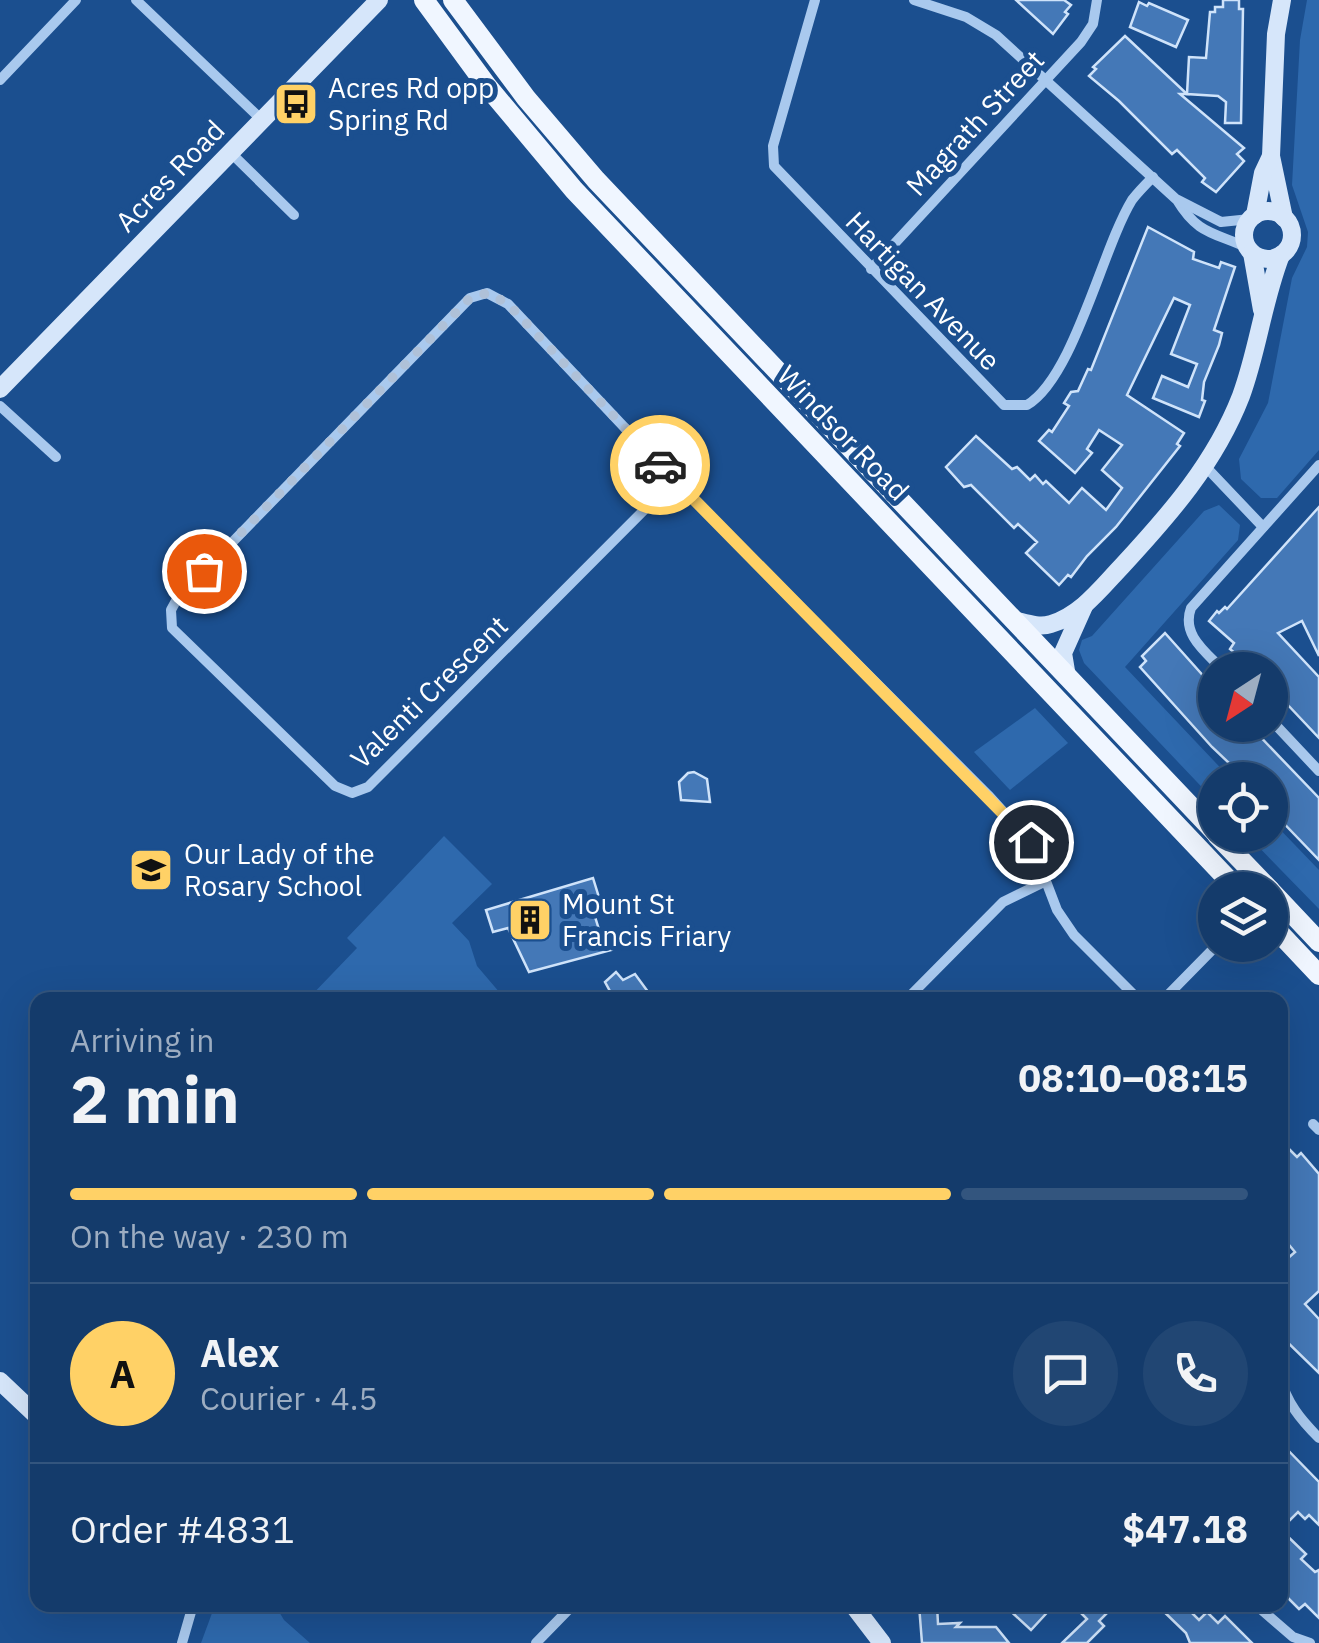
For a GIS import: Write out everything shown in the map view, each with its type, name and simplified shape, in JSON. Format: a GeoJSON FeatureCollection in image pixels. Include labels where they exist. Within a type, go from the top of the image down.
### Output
{"type":"FeatureCollection","features":[{"type":"Feature","properties":{"kind":"main road","name":"Windsor Road"},"geometry":{"type":"LineString","coordinates":[[424,0],[486,86],[574,190],[1221,872]]}},
{"type":"Feature","properties":{"kind":"main road","name":"Windsor Road"},"geometry":{"type":"LineString","coordinates":[[453,0],[526,98],[596,180],[1198,815]]}},
{"type":"Feature","properties":{"kind":"main road","name":"Windsor Road"},"geometry":{"type":"LineString","coordinates":[[1233,852],[1253,872]]}},
{"type":"Feature","properties":{"kind":"main road","name":"Windsor Road"},"geometry":{"type":"LineString","coordinates":[[1288,909],[1319,942]]}},
{"type":"Feature","properties":{"kind":"main road"},"geometry":{"type":"LineString","coordinates":[[1288,942],[1319,975]]}},
{"type":"Feature","properties":{"kind":"street"},"geometry":{"type":"LineString","coordinates":[[0,80],[76,0]]}},
{"type":"Feature","properties":{"kind":"street"},"geometry":{"type":"LineString","coordinates":[[136,0],[263,121]]}},
{"type":"Feature","properties":{"kind":"street","name":"Acres Road"},"geometry":{"type":"LineString","coordinates":[[0,390],[379,0]]}},
{"type":"Feature","properties":{"kind":"street","name":"Hartigan Avenue"},"geometry":{"type":"LineString","coordinates":[[815,0],[772,159],[778,172],[997,402],[1011,407],[1027,405],[1039,395],[1064,356],[1129,206],[1153,177]]}},
{"type":"Feature","properties":{"kind":"street"},"geometry":{"type":"LineString","coordinates":[[914,0],[980,24],[1012,47],[1177,200],[1196,226],[1262,259],[1281,256]]}},
{"type":"Feature","properties":{"kind":"street","name":"Magrath Street"},"geometry":{"type":"LineString","coordinates":[[871,269],[1088,34],[1097,0]]}},
{"type":"Feature","properties":{"kind":"street"},"geometry":{"type":"LineString","coordinates":[[1067,677],[1062,660],[1065,645],[1084,606],[1164,520],[1206,466],[1241,395],[1262,310],[1281,256],[1289,246],[1292,234],[1284,218],[1270,156],[1276,34],[1282,0]]}},
{"type":"Feature","properties":{"kind":"street"},"geometry":{"type":"LineString","coordinates":[[231,152],[294,214]]}},
{"type":"Feature","properties":{"kind":"street"},"geometry":{"type":"LineString","coordinates":[[1262,310],[1244,236],[1270,156]]}},
{"type":"Feature","properties":{"kind":"street"},"geometry":{"type":"LineString","coordinates":[[1177,200],[1221,222],[1267,211],[1284,218]]}},
{"type":"Feature","properties":{"kind":"street","name":"Valenti Crescent"},"geometry":{"type":"LineString","coordinates":[[488,293],[508,304],[674,480],[368,787],[352,793],[335,786],[172,628],[171,610],[177,599],[470,298],[488,293]]}},
{"type":"Feature","properties":{"kind":"street"},"geometry":{"type":"LineString","coordinates":[[0,406],[56,457]]}},
{"type":"Feature","properties":{"kind":"street"},"geometry":{"type":"LineString","coordinates":[[1207,652],[1191,635],[1189,614],[1319,465]]}},
{"type":"Feature","properties":{"kind":"street"},"geometry":{"type":"LineString","coordinates":[[1206,466],[1264,527]]}},
{"type":"Feature","properties":{"kind":"street"},"geometry":{"type":"LineString","coordinates":[[674,480],[1031,842],[1057,910],[1074,934],[1131,992]]}},
{"type":"Feature","properties":{"kind":"street"},"geometry":{"type":"LineString","coordinates":[[1013,620],[1052,624],[1084,606]]}},
{"type":"Feature","properties":{"kind":"street"},"geometry":{"type":"LineString","coordinates":[[1288,739],[1319,771]]}},
{"type":"Feature","properties":{"kind":"street"},"geometry":{"type":"LineString","coordinates":[[914,992],[1002,902],[1046,881]]}},
{"type":"Feature","properties":{"kind":"street"},"geometry":{"type":"LineString","coordinates":[[1171,992],[1200,962]]}},
{"type":"Feature","properties":{"kind":"street"},"geometry":{"type":"LineString","coordinates":[[0,1381],[30,1410]]}},
{"type":"Feature","properties":{"kind":"street"},"geometry":{"type":"LineString","coordinates":[[1288,1399],[1299,1419],[1319,1438]]}},
{"type":"Feature","properties":{"kind":"street"},"geometry":{"type":"LineString","coordinates":[[182,1643],[191,1612]]}},
{"type":"Feature","properties":{"kind":"street"},"geometry":{"type":"LineString","coordinates":[[536,1643],[566,1612]]}},
{"type":"Feature","properties":{"kind":"street"},"geometry":{"type":"LineString","coordinates":[[858,1612],[882,1643]]}},
{"type":"Feature","properties":{"kind":"street"},"geometry":{"type":"LineString","coordinates":[[1263,1612],[1292,1640],[1310,1643]]}},
{"type":"Feature","properties":{"kind":"shaded area"},"geometry":{"type":"Polygon","coordinates":[[[1307,0],[1319,0],[1319,450],[1277,498],[1261,498],[1241,479],[1239,459],[1268,403],[1292,278],[1307,247],[1308,232],[1292,185],[1300,40],[1307,0]]]}},
{"type":"Feature","properties":{"kind":"shaded area"},"geometry":{"type":"Polygon","coordinates":[[[1219,505],[1240,525],[1238,540],[1125,667],[1215,762],[1198,762],[1198,783],[1084,663],[1079,650],[1082,640],[1092,636],[1204,511],[1219,505]]]}},
{"type":"Feature","properties":{"kind":"shaded area"},"geometry":{"type":"Polygon","coordinates":[[[1035,708],[1068,743],[1010,790],[974,752],[1035,708]]]}},
{"type":"Feature","properties":{"kind":"shaded area"},"geometry":{"type":"Polygon","coordinates":[[[444,836],[492,884],[452,923],[469,941],[477,966],[499,992],[315,992],[357,948],[347,938],[444,836]]]}},
{"type":"Feature","properties":{"kind":"shaded area"},"geometry":{"type":"Polygon","coordinates":[[[1288,838],[1319,870],[1319,909],[1288,877],[1288,872],[1283,872],[1264,852],[1288,852],[1288,838]]]}},
{"type":"Feature","properties":{"kind":"shaded area"},"geometry":{"type":"Polygon","coordinates":[[[212,1612],[279,1612],[310,1643],[201,1643],[212,1612]]]}},
{"type":"Feature","properties":{"kind":"building"},"geometry":{"type":"Polygon","coordinates":[[[1016,0],[1064,0],[1071,5],[1053,34],[1016,0]]]}},
{"type":"Feature","properties":{"kind":"building"},"geometry":{"type":"Polygon","coordinates":[[[1223,0],[1239,0],[1239,9],[1243,9],[1241,123],[1225,123],[1226,102],[1218,96],[1187,94],[1189,57],[1206,58],[1210,12],[1223,7],[1223,0]]]}},
{"type":"Feature","properties":{"kind":"building"},"geometry":{"type":"Polygon","coordinates":[[[1139,2],[1188,20],[1176,47],[1130,27],[1139,2]]]}},
{"type":"Feature","properties":{"kind":"building"},"geometry":{"type":"Polygon","coordinates":[[[1125,36],[1187,94],[1180,94],[1244,148],[1237,154],[1244,161],[1216,192],[1202,182],[1205,178],[1177,150],[1172,154],[1089,76],[1096,69],[1093,67],[1125,36]]]}},
{"type":"Feature","properties":{"kind":"building"},"geometry":{"type":"Polygon","coordinates":[[[1148,227],[1194,252],[1193,259],[1219,268],[1221,262],[1235,267],[1214,330],[1222,333],[1204,382],[1205,401],[1199,417],[1153,398],[1162,376],[1188,387],[1197,364],[1171,354],[1190,305],[1174,298],[1127,395],[1184,433],[1177,444],[1180,446],[1116,527],[1059,585],[1026,553],[1037,542],[1018,524],[1014,528],[971,485],[964,487],[946,467],[976,436],[1012,469],[1017,467],[1030,480],[1035,475],[1043,484],[1046,481],[1069,503],[1082,488],[1106,510],[1122,488],[1102,470],[1122,445],[1099,430],[1087,449],[1092,453],[1075,473],[1039,441],[1049,430],[1052,432],[1069,406],[1064,403],[1071,392],[1078,391],[1088,369],[1091,370],[1148,227]]]}},
{"type":"Feature","properties":{"kind":"building"},"geometry":{"type":"Polygon","coordinates":[[[1319,507],[1319,656],[1302,621],[1278,633],[1319,677],[1319,738],[1288,705],[1288,652],[1233,652],[1230,649],[1234,643],[1209,621],[1217,611],[1227,609],[1319,507]]]}},
{"type":"Feature","properties":{"kind":"building"},"geometry":{"type":"Polygon","coordinates":[[[1165,633],[1198,670],[1198,731],[1140,667],[1146,661],[1142,656],[1165,633]]]}},
{"type":"Feature","properties":{"kind":"building"},"geometry":{"type":"Polygon","coordinates":[[[1208,742],[1265,742],[1284,762],[1228,762],[1208,742]]]}},
{"type":"Feature","properties":{"kind":"building"},"geometry":{"type":"Polygon","coordinates":[[[1288,766],[1319,798],[1319,860],[1288,828],[1288,766]]]}},
{"type":"Feature","properties":{"kind":"building"},"geometry":{"type":"Polygon","coordinates":[[[694,772],[707,779],[710,802],[681,800],[679,782],[694,772]]]}},
{"type":"Feature","properties":{"kind":"building","name":"Mount St Francis Friary"},"geometry":{"type":"Polygon","coordinates":[[[593,878],[601,904],[592,907],[601,936],[614,932],[619,948],[529,972],[508,928],[493,932],[486,910],[593,878]]]}},
{"type":"Feature","properties":{"kind":"building"},"geometry":{"type":"Polygon","coordinates":[[[616,972],[623,980],[635,974],[648,992],[610,992],[605,982],[616,972]]]}},
{"type":"Feature","properties":{"kind":"building"},"geometry":{"type":"Polygon","coordinates":[[[1288,1148],[1297,1157],[1301,1153],[1319,1174],[1319,1291],[1305,1304],[1319,1319],[1319,1373],[1288,1343],[1288,1258],[1295,1252],[1288,1244],[1288,1148]]]}},
{"type":"Feature","properties":{"kind":"building"},"geometry":{"type":"Polygon","coordinates":[[[1288,1450],[1319,1482],[1319,1525],[1309,1515],[1305,1519],[1298,1512],[1288,1522],[1288,1450]]]}},
{"type":"Feature","properties":{"kind":"building"},"geometry":{"type":"Polygon","coordinates":[[[1288,1537],[1306,1554],[1301,1559],[1315,1572],[1319,1570],[1319,1618],[1305,1604],[1299,1609],[1288,1598],[1288,1537]]]}},
{"type":"Feature","properties":{"kind":"building"},"geometry":{"type":"Polygon","coordinates":[[[920,1612],[937,1612],[938,1624],[996,1627],[1009,1643],[922,1643],[920,1612]]]}},
{"type":"Feature","properties":{"kind":"building"},"geometry":{"type":"Polygon","coordinates":[[[1012,1612],[1048,1612],[1031,1630],[1012,1612]]]}},
{"type":"Feature","properties":{"kind":"building"},"geometry":{"type":"Polygon","coordinates":[[[1080,1612],[1108,1612],[1099,1621],[1104,1626],[1087,1643],[1062,1643],[1087,1619],[1080,1612]]]}},
{"type":"Feature","properties":{"kind":"building"},"geometry":{"type":"Polygon","coordinates":[[[1164,1612],[1191,1612],[1199,1620],[1207,1612],[1218,1623],[1225,1616],[1252,1643],[1190,1643],[1186,1633],[1164,1612]]]}},
{"type":"Feature","properties":{"kind":"way so far"},"geometry":{"type":"LineString","coordinates":[[204,571],[470,298],[488,293],[508,304],[660,465]]}},
{"type":"Feature","properties":{"kind":"place","name":"Acres Rd opp Spring Rd"},"geometry":{"type":"Point","coordinates":[296,104]}},
{"type":"Feature","properties":{"kind":"place","name":"Our Lady of the Rosary School"},"geometry":{"type":"Point","coordinates":[151,870]}},
{"type":"Feature","properties":{"kind":"place","name":"Mount St Francis Friary"},"geometry":{"type":"Point","coordinates":[530,920]}},
{"type":"Feature","properties":{"kind":"route"},"geometry":{"type":"LineString","coordinates":[[660,465],[1031,842]]}}]}
